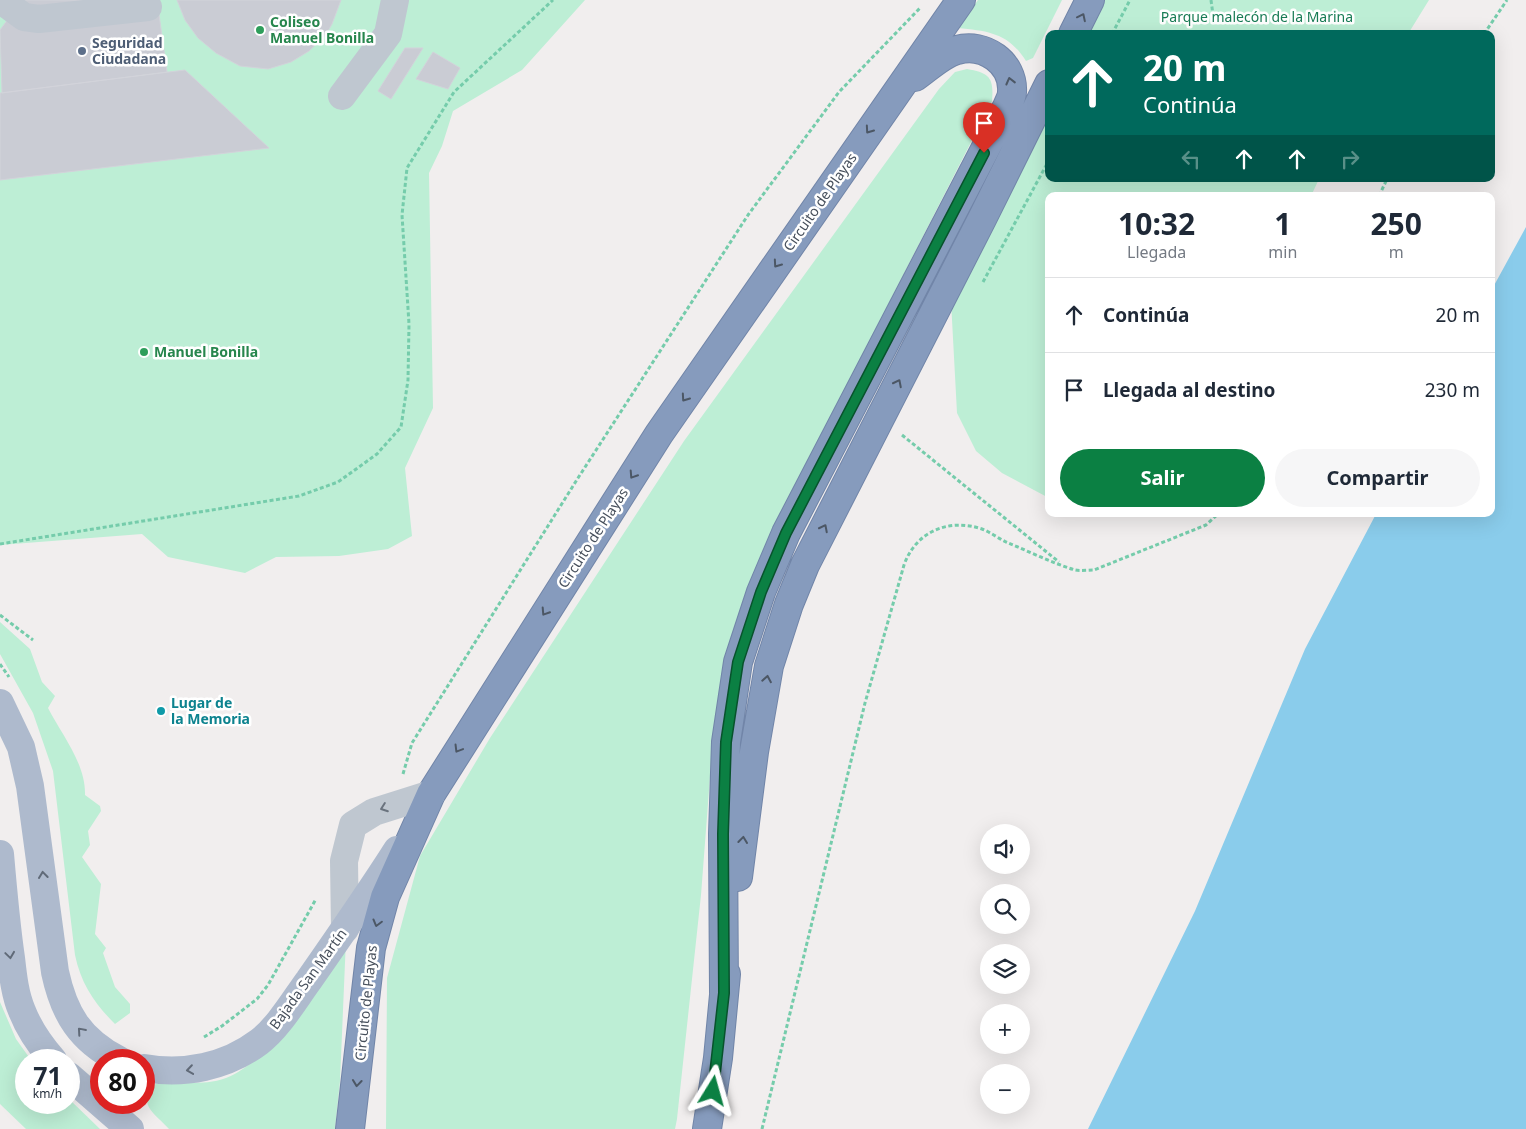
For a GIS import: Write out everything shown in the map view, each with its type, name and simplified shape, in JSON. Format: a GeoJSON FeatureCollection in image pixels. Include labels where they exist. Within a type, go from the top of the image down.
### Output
{"type":"FeatureCollection","features":[{"type":"Feature","properties":{"kind":"highway","name":"Circuito de Playas"},"geometry":{"type":"LineString","coordinates":[[350,1129],[371,948],[385,897],[426,803],[660,434],[897,90],[962,0]]}},
{"type":"Feature","properties":{"kind":"highway"},"geometry":{"type":"LineString","coordinates":[[1075,30],[1090,0]]}},
{"type":"Feature","properties":{"kind":"highway"},"geometry":{"type":"LineString","coordinates":[[724,993],[723,834],[726,742],[738,662],[761,592],[786,533],[1007,107],[1012,93],[1011,80],[1005,66],[995,56],[982,50],[968,48],[955,51],[943,58],[897,90]]}},
{"type":"Feature","properties":{"kind":"highway"},"geometry":{"type":"LineString","coordinates":[[706,1129],[718,1058],[724,993],[754,752],[769,666],[789,604],[805,565],[1045,92]]}},
{"type":"Feature","properties":{"kind":"main road"},"geometry":{"type":"LineString","coordinates":[[6,693],[30,786],[55,972],[62,1001],[70,1016],[88,1039],[100,1049]]}},
{"type":"Feature","properties":{"kind":"main road","name":"Bajada San Martín"},"geometry":{"type":"LineString","coordinates":[[155,1070],[165,1072],[197,1069],[235,1057],[261,1041],[300,993],[345,929],[426,803]]}},
{"type":"Feature","properties":{"kind":"main road"},"geometry":{"type":"LineString","coordinates":[[0,854],[8,939],[16,993],[29,1026],[44,1049]]}},
{"type":"Feature","properties":{"kind":"main road"},"geometry":{"type":"LineString","coordinates":[[80,1086],[130,1129]]}},
{"type":"Feature","properties":{"kind":"lane"},"geometry":{"type":"LineString","coordinates":[[1,0],[30,8],[39,19],[148,7]]}},
{"type":"Feature","properties":{"kind":"lane"},"geometry":{"type":"LineString","coordinates":[[342,96],[388,34],[395,0]]}},
{"type":"Feature","properties":{"kind":"lane"},"geometry":{"type":"LineString","coordinates":[[345,929],[344,861],[353,825],[386,807],[426,803]]}},
{"type":"Feature","properties":{"kind":"path"},"geometry":{"type":"LineString","coordinates":[[0,544],[299,496],[338,482],[377,454],[401,427],[408,380],[409,324],[402,215],[407,168],[454,92],[553,0]]}},
{"type":"Feature","properties":{"kind":"path"},"geometry":{"type":"LineString","coordinates":[[1114,30],[1130,0]]}},
{"type":"Feature","properties":{"kind":"path"},"geometry":{"type":"LineString","coordinates":[[1211,0],[1214,22]]}},
{"type":"Feature","properties":{"kind":"path"},"geometry":{"type":"LineString","coordinates":[[1487,30],[1507,0]]}},
{"type":"Feature","properties":{"kind":"path"},"geometry":{"type":"LineString","coordinates":[[386,807],[402,776],[412,743],[573,486],[748,215],[838,92],[921,7]]}},
{"type":"Feature","properties":{"kind":"path"},"geometry":{"type":"LineString","coordinates":[[899,432],[1062,564]]}},
{"type":"Feature","properties":{"kind":"path"},"geometry":{"type":"LineString","coordinates":[[762,1129],[865,703],[908,554],[914,544],[928,533],[944,526],[957,525],[982,529],[1004,541],[1076,570],[1094,570],[1206,525],[1215,517]]}},
{"type":"Feature","properties":{"kind":"path"},"geometry":{"type":"LineString","coordinates":[[0,615],[33,640]]}},
{"type":"Feature","properties":{"kind":"path"},"geometry":{"type":"LineString","coordinates":[[0,664],[6,693]]}},
{"type":"Feature","properties":{"kind":"path"},"geometry":{"type":"LineString","coordinates":[[194,1039],[204,1038],[257,999],[283,961],[319,894]]}},
{"type":"Feature","properties":{"kind":"green space"},"geometry":{"type":"Polygon","coordinates":[[[0,0],[585,0],[522,70],[453,111],[442,146],[429,173],[433,408],[405,468],[412,536],[388,549],[339,556],[276,557],[245,573],[168,557],[142,534],[0,545],[0,0]]]}},
{"type":"Feature","properties":{"kind":"green space"},"geometry":{"type":"Polygon","coordinates":[[[978,0],[1062,0],[1047,30],[1045,30],[1045,34],[1033,58],[1026,61],[1020,52],[1005,39],[989,33],[958,28],[978,0]]]}},
{"type":"Feature","properties":{"kind":"green space","name":"Parque malecón de la Marina"},"geometry":{"type":"Polygon","coordinates":[[[1105,0],[1429,0],[1410,30],[1089,30],[1105,0]]]}},
{"type":"Feature","properties":{"kind":"green space"},"geometry":{"type":"Polygon","coordinates":[[[967,69],[981,72],[989,78],[992,87],[992,101],[867,346],[750,587],[712,751],[701,895],[675,1129],[386,1129],[387,978],[420,856],[490,738],[684,441],[939,89],[955,72],[967,69]]]}},
{"type":"Feature","properties":{"kind":"green space"},"geometry":{"type":"Polygon","coordinates":[[[1045,117],[1045,182],[1318,182],[1313,192],[1045,192],[1045,496],[1002,473],[976,451],[957,413],[951,301],[1045,117]]]}},
{"type":"Feature","properties":{"kind":"green space"},"geometry":{"type":"Polygon","coordinates":[[[0,622],[30,649],[42,682],[55,696],[48,708],[82,772],[85,795],[100,806],[101,811],[88,831],[90,845],[82,857],[101,884],[95,934],[106,948],[103,953],[115,987],[130,1004],[130,1013],[115,1024],[90,993],[81,975],[75,955],[53,771],[33,713],[0,654],[0,622]]]}},
{"type":"Feature","properties":{"kind":"green space"},"geometry":{"type":"Polygon","coordinates":[[[346,939],[340,1081],[335,1129],[169,1129],[154,1114],[155,1084],[198,1083],[226,1078],[238,1072],[259,1055],[285,1024],[346,939]]]}},
{"type":"Feature","properties":{"kind":"green space"},"geometry":{"type":"Polygon","coordinates":[[[0,1002],[16,1039],[23,1049],[15,1049],[15,1114],[80,1114],[80,1110],[100,1129],[26,1129],[0,1104],[0,1002]]]}},
{"type":"Feature","properties":{"kind":"water"},"geometry":{"type":"Polygon","coordinates":[[[1526,227],[1526,1129],[1088,1129],[1195,911],[1305,649],[1374,517],[1495,517],[1495,284],[1526,227]]]}},
{"type":"Feature","properties":{"kind":"building","name":"Seguridad Ciudadana"},"geometry":{"type":"Polygon","coordinates":[[[22,0],[157,0],[167,72],[2,93],[0,30],[22,0]]]}},
{"type":"Feature","properties":{"kind":"building","name":"Coliseo Manuel Bonilla"},"geometry":{"type":"Polygon","coordinates":[[[177,0],[341,0],[332,24],[325,36],[309,51],[291,62],[268,69],[240,66],[216,53],[198,38],[185,20],[177,0]]]}},
{"type":"Feature","properties":{"kind":"building"},"geometry":{"type":"Polygon","coordinates":[[[405,48],[423,48],[391,99],[378,91],[405,48]]]}},
{"type":"Feature","properties":{"kind":"building"},"geometry":{"type":"Polygon","coordinates":[[[433,52],[460,68],[448,89],[416,79],[433,52]]]}},
{"type":"Feature","properties":{"kind":"building"},"geometry":{"type":"Polygon","coordinates":[[[185,70],[269,148],[0,180],[0,93],[185,70]]]}},
{"type":"Feature","properties":{"kind":"place","name":"Coliseo Manuel Bonilla"},"geometry":{"type":"Point","coordinates":[260,30]}},
{"type":"Feature","properties":{"kind":"place","name":"Seguridad Ciudadana"},"geometry":{"type":"Point","coordinates":[82,51]}},
{"type":"Feature","properties":{"kind":"place","name":"Manuel Bonilla"},"geometry":{"type":"Point","coordinates":[144,352]}},
{"type":"Feature","properties":{"kind":"place","name":"Lugar de la Memoria"},"geometry":{"type":"Point","coordinates":[161,711]}},
{"type":"Feature","properties":{"kind":"route"},"geometry":{"type":"LineString","coordinates":[[713,1091],[724,993],[723,834],[726,742],[738,662],[761,592],[786,533],[984,153]]}}]}
